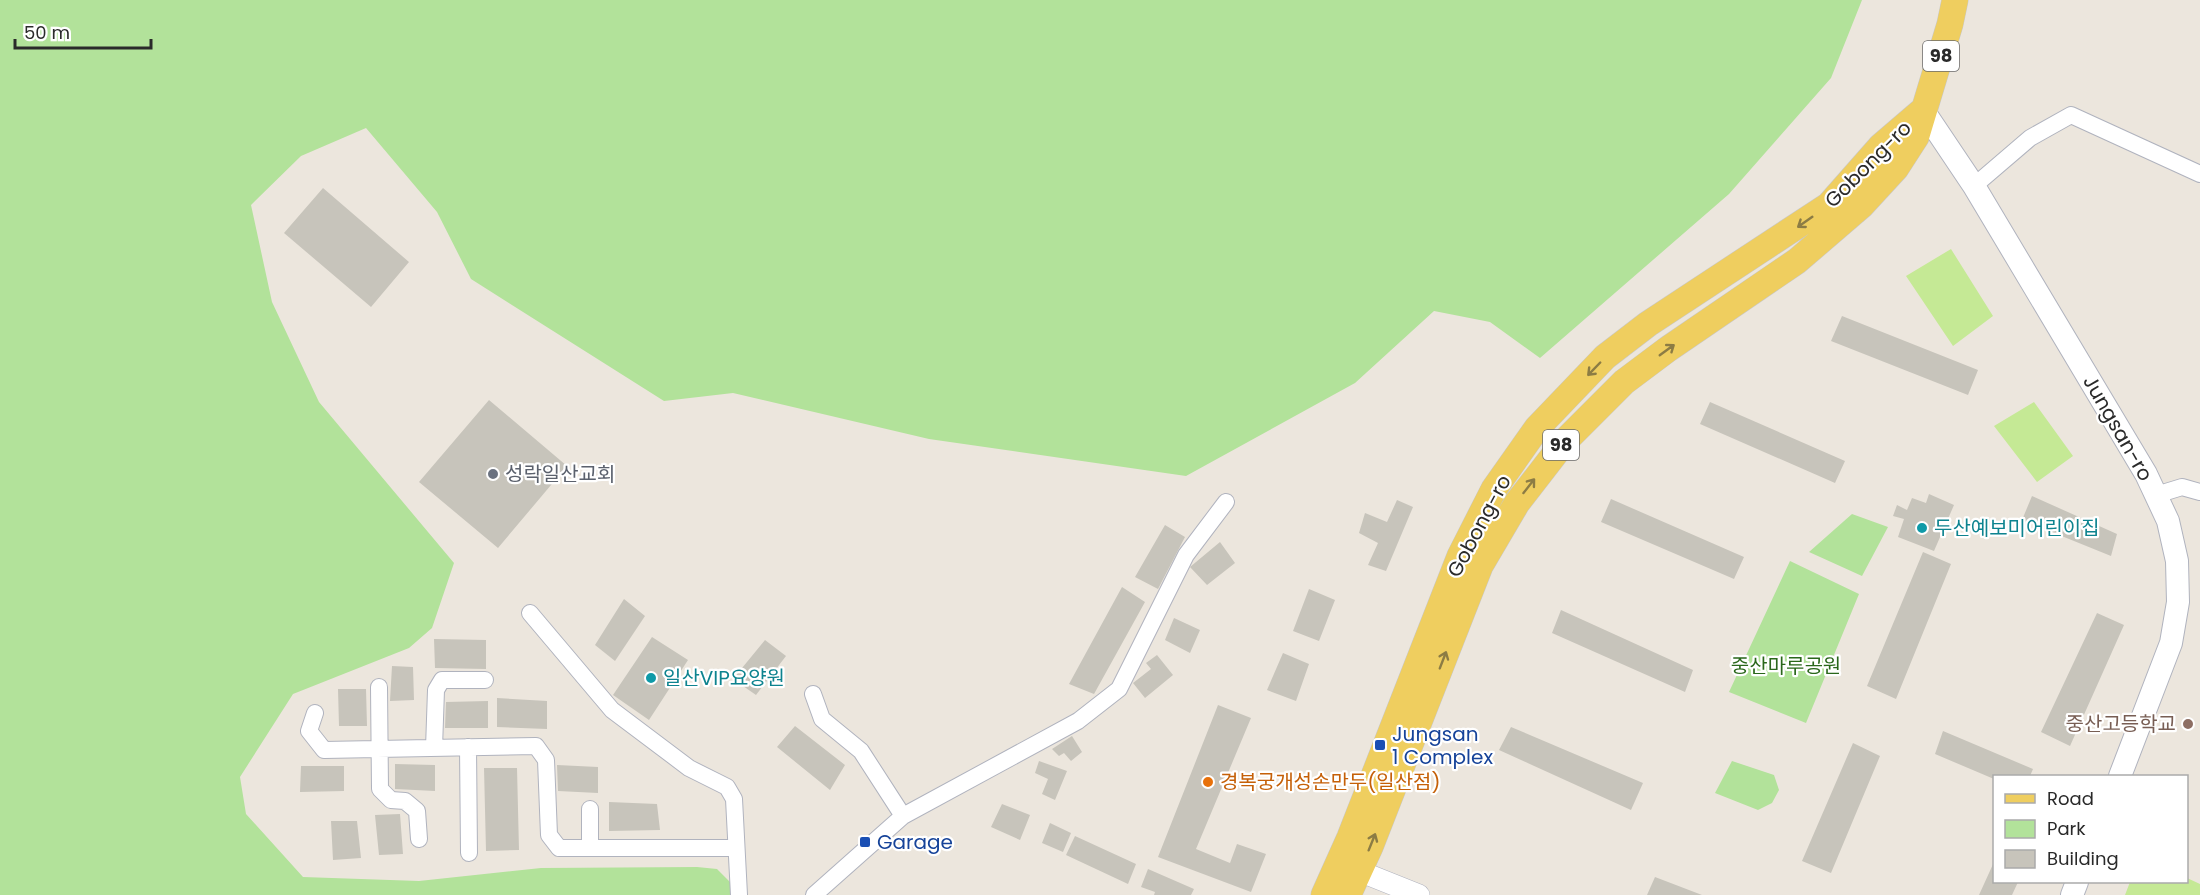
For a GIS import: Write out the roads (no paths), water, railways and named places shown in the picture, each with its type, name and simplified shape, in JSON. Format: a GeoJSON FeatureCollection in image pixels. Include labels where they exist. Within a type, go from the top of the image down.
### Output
{"type":"FeatureCollection","features":[{"type":"Feature","properties":{"kind":"main road","name":"Gobong-ro"},"geometry":{"type":"LineString","coordinates":[[1348,895],[1348,867],[1460,556],[1494,489],[1538,428],[1605,357],[1647,324],[1829,205],[1881,146],[1923,110],[1938,66],[1955,0]]}},
{"type":"Feature","properties":{"kind":"main road","name":"Jungsan-ro"},"geometry":{"type":"LineString","coordinates":[[1923,110],[1974,186],[2156,495],[2168,521],[2177,561],[2178,602],[2171,644],[2121,775]]}},
{"type":"Feature","properties":{"kind":"main road","name":"Gobong-ro"},"geometry":{"type":"LineString","coordinates":[[1323,895],[1348,867]]}},
{"type":"Feature","properties":{"kind":"street"},"geometry":{"type":"LineString","coordinates":[[1974,186],[2030,138],[2071,115],[2200,174]]}},
{"type":"Feature","properties":{"kind":"street"},"geometry":{"type":"LineString","coordinates":[[2156,495],[2182,487],[2200,492]]}},
{"type":"Feature","properties":{"kind":"street"},"geometry":{"type":"LineString","coordinates":[[814,895],[903,816],[1078,721],[1119,689],[1186,555],[1226,502]]}},
{"type":"Feature","properties":{"kind":"street"},"geometry":{"type":"LineString","coordinates":[[530,613],[612,710],[689,768],[727,787],[734,800],[739,895]]}},
{"type":"Feature","properties":{"kind":"street"},"geometry":{"type":"LineString","coordinates":[[434,748],[436,690],[442,680],[485,680]]}},
{"type":"Feature","properties":{"kind":"street"},"geometry":{"type":"LineString","coordinates":[[379,687],[380,789],[391,800],[405,801],[417,811],[418,839]]}},
{"type":"Feature","properties":{"kind":"street"},"geometry":{"type":"LineString","coordinates":[[813,694],[822,719],[861,751],[903,816]]}},
{"type":"Feature","properties":{"kind":"street"},"geometry":{"type":"LineString","coordinates":[[315,713],[309,731],[324,750],[536,746],[546,760],[549,835],[559,848],[736,848]]}},
{"type":"Feature","properties":{"kind":"street"},"geometry":{"type":"LineString","coordinates":[[468,747],[469,853]]}},
{"type":"Feature","properties":{"kind":"street"},"geometry":{"type":"LineString","coordinates":[[590,809],[590,848]]}},
{"type":"Feature","properties":{"kind":"street"},"geometry":{"type":"LineString","coordinates":[[1348,867],[1419,895]]}},
{"type":"Feature","properties":{"kind":"place","name":"성락일산교회"},"geometry":{"type":"Point","coordinates":[493,474]}},
{"type":"Feature","properties":{"kind":"place","name":"두산예보미어린이집"},"geometry":{"type":"Point","coordinates":[1922,528]}},
{"type":"Feature","properties":{"kind":"place","name":"일산VIP요양원"},"geometry":{"type":"Point","coordinates":[651,678]}},
{"type":"Feature","properties":{"kind":"place","name":"중산고등학교"},"geometry":{"type":"Point","coordinates":[2188,724]}},
{"type":"Feature","properties":{"kind":"place","name":"Jungsan 1 Complex"},"geometry":{"type":"Point","coordinates":[1380,745]}},
{"type":"Feature","properties":{"kind":"place","name":"경복궁개성손만두(일산점)"},"geometry":{"type":"Point","coordinates":[1208,782]}},
{"type":"Feature","properties":{"kind":"place","name":"Garage"},"geometry":{"type":"Point","coordinates":[865,842]}},
{"type":"Feature","properties":{"kind":"park label","name":"중산마루공원"},"geometry":{"type":"Point","coordinates":[1786,666]}}]}
